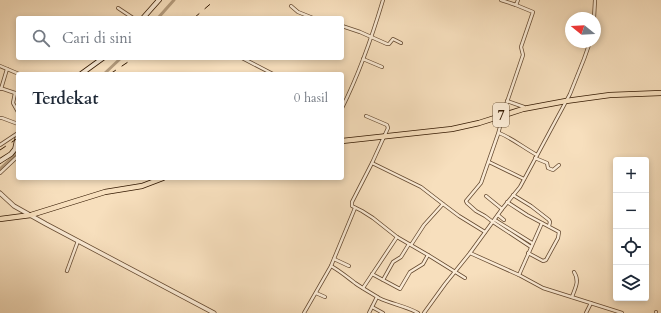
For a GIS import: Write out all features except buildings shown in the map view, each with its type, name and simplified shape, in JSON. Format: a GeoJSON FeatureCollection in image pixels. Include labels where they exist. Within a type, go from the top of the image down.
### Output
{"type":"FeatureCollection","features":[{"type":"Feature","properties":{"kind":"highway","name":"7"},"geometry":{"type":"LineString","coordinates":[[344,141],[457,129],[526,108],[566,101],[610,95],[661,93]]}},
{"type":"Feature","properties":{"kind":"highway"},"geometry":{"type":"LineString","coordinates":[[0,219],[31,214],[105,192],[142,186],[158,180]]}},
{"type":"Feature","properties":{"kind":"main road"},"geometry":{"type":"LineString","coordinates":[[145,16],[159,0]]}},
{"type":"Feature","properties":{"kind":"main road"},"geometry":{"type":"LineString","coordinates":[[84,72],[100,60]]}},
{"type":"Feature","properties":{"kind":"main road"},"geometry":{"type":"LineString","coordinates":[[0,161],[11,154],[16,148]]}},
{"type":"Feature","properties":{"kind":"street"},"geometry":{"type":"LineString","coordinates":[[344,103],[363,59],[383,0]]}},
{"type":"Feature","properties":{"kind":"street"},"geometry":{"type":"LineString","coordinates":[[501,0],[533,12],[521,46],[523,55],[507,101],[499,133],[489,162],[481,184],[466,202],[476,211],[532,243]]}},
{"type":"Feature","properties":{"kind":"street"},"geometry":{"type":"LineString","coordinates":[[516,5],[518,0]]}},
{"type":"Feature","properties":{"kind":"street"},"geometry":{"type":"LineString","coordinates":[[594,12],[595,0]]}},
{"type":"Feature","properties":{"kind":"street"},"geometry":{"type":"LineString","coordinates":[[292,6],[298,12],[308,16]]}},
{"type":"Feature","properties":{"kind":"street"},"geometry":{"type":"LineString","coordinates":[[118,8],[130,16]]}},
{"type":"Feature","properties":{"kind":"street"},"geometry":{"type":"LineString","coordinates":[[344,27],[388,44],[393,39],[401,43]]}},
{"type":"Feature","properties":{"kind":"street"},"geometry":{"type":"LineString","coordinates":[[424,313],[520,187],[566,101],[588,48]]}},
{"type":"Feature","properties":{"kind":"street"},"geometry":{"type":"LineString","coordinates":[[363,59],[382,67]]}},
{"type":"Feature","properties":{"kind":"street"},"geometry":{"type":"LineString","coordinates":[[246,60],[269,72]]}},
{"type":"Feature","properties":{"kind":"street"},"geometry":{"type":"LineString","coordinates":[[0,66],[16,73]]}},
{"type":"Feature","properties":{"kind":"street"},"geometry":{"type":"LineString","coordinates":[[7,69],[0,88],[16,93],[13,103],[16,108]]}},
{"type":"Feature","properties":{"kind":"street"},"geometry":{"type":"LineString","coordinates":[[507,101],[526,108]]}},
{"type":"Feature","properties":{"kind":"street"},"geometry":{"type":"LineString","coordinates":[[366,116],[388,126],[388,128],[352,202],[352,206],[373,218],[397,237],[465,278]]}},
{"type":"Feature","properties":{"kind":"street"},"geometry":{"type":"LineString","coordinates":[[0,118],[16,123]]}},
{"type":"Feature","properties":{"kind":"street"},"geometry":{"type":"LineString","coordinates":[[499,133],[508,137],[547,163],[548,168],[553,170],[559,166]]}},
{"type":"Feature","properties":{"kind":"street"},"geometry":{"type":"LineString","coordinates":[[0,145],[16,135]]}},
{"type":"Feature","properties":{"kind":"street"},"geometry":{"type":"LineString","coordinates":[[0,173],[16,158]]}},
{"type":"Feature","properties":{"kind":"street"},"geometry":{"type":"LineString","coordinates":[[489,162],[524,179]]}},
{"type":"Feature","properties":{"kind":"street"},"geometry":{"type":"LineString","coordinates":[[372,163],[421,187],[459,216],[485,232]]}},
{"type":"Feature","properties":{"kind":"street"},"geometry":{"type":"LineString","coordinates":[[0,193],[10,203],[52,227],[214,313]]}},
{"type":"Feature","properties":{"kind":"street"},"geometry":{"type":"LineString","coordinates":[[514,195],[549,220],[549,226]]}},
{"type":"Feature","properties":{"kind":"street"},"geometry":{"type":"LineString","coordinates":[[486,196],[502,209]]}},
{"type":"Feature","properties":{"kind":"street"},"geometry":{"type":"LineString","coordinates":[[508,202],[527,215],[559,232],[552,250],[546,260],[542,260],[528,253]]}},
{"type":"Feature","properties":{"kind":"street"},"geometry":{"type":"LineString","coordinates":[[383,280],[394,262],[401,257],[442,204]]}},
{"type":"Feature","properties":{"kind":"street"},"geometry":{"type":"LineString","coordinates":[[304,313],[331,266],[355,208]]}},
{"type":"Feature","properties":{"kind":"street"},"geometry":{"type":"LineString","coordinates":[[498,215],[504,220]]}},
{"type":"Feature","properties":{"kind":"street"},"geometry":{"type":"LineString","coordinates":[[494,221],[531,247]]}},
{"type":"Feature","properties":{"kind":"street"},"geometry":{"type":"LineString","coordinates":[[519,275],[542,223]]}},
{"type":"Feature","properties":{"kind":"street"},"geometry":{"type":"LineString","coordinates":[[363,288],[397,237]]}},
{"type":"Feature","properties":{"kind":"street"},"geometry":{"type":"LineString","coordinates":[[67,271],[79,240]]}},
{"type":"Feature","properties":{"kind":"street"},"geometry":{"type":"LineString","coordinates":[[470,253],[538,285],[622,313]]}},
{"type":"Feature","properties":{"kind":"street"},"geometry":{"type":"LineString","coordinates":[[372,274],[400,289],[410,272],[423,264],[428,255]]}},
{"type":"Feature","properties":{"kind":"street"},"geometry":{"type":"LineString","coordinates":[[334,259],[349,266]]}},
{"type":"Feature","properties":{"kind":"street"},"geometry":{"type":"LineString","coordinates":[[331,266],[363,288],[391,303],[418,313]]}},
{"type":"Feature","properties":{"kind":"street"},"geometry":{"type":"LineString","coordinates":[[572,297],[578,280],[574,272]]}},
{"type":"Feature","properties":{"kind":"street"},"geometry":{"type":"LineString","coordinates":[[316,292],[325,297]]}},
{"type":"Feature","properties":{"kind":"street"},"geometry":{"type":"LineString","coordinates":[[369,313],[378,296]]}},
{"type":"Feature","properties":{"kind":"street"},"geometry":{"type":"LineString","coordinates":[[586,313],[591,303]]}},
{"type":"Feature","properties":{"kind":"street"},"geometry":{"type":"LineString","coordinates":[[372,307],[383,313]]}},
{"type":"Feature","properties":{"kind":"waterway"},"geometry":{"type":"LineString","coordinates":[[160,16],[174,0]]}},
{"type":"Feature","properties":{"kind":"waterway"},"geometry":{"type":"LineString","coordinates":[[106,72],[119,60]]}},
{"type":"Feature","properties":{"kind":"waterway"},"geometry":{"type":"LineString","coordinates":[[0,169],[16,154]]}},
{"type":"Feature","properties":{"kind":"railway"},"geometry":{"type":"LineString","coordinates":[[196,16],[215,0]]}},
{"type":"Feature","properties":{"kind":"railway"},"geometry":{"type":"LineString","coordinates":[[113,72],[131,60]]}},
{"type":"Feature","properties":{"kind":"railway"},"geometry":{"type":"LineString","coordinates":[[0,150],[16,139]]}}]}
